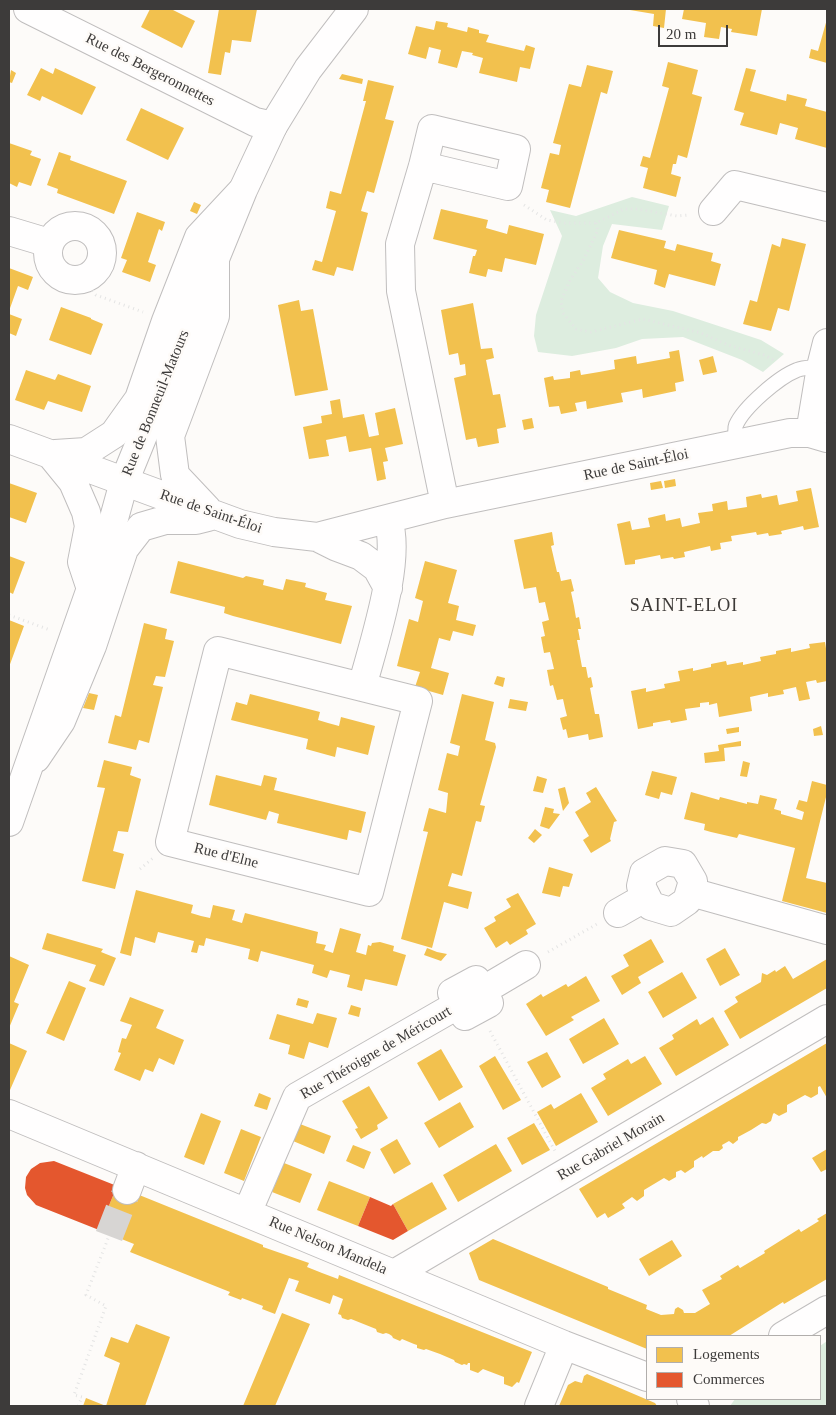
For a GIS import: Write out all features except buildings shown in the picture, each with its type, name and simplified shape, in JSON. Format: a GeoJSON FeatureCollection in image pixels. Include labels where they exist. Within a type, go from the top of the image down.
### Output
{"type":"FeatureCollection","features":[{"type":"Feature","properties":{"kind":"street","name":"Rue des Bergeronnettes"},"geometry":{"type":"LineString","coordinates":[[28,9],[256,122],[274,126]]}},
{"type":"Feature","properties":{"kind":"street","name":"Rue de Bonneuil-Matours"},"geometry":{"type":"LineString","coordinates":[[9,822],[108,540],[124,482],[242,190],[274,126],[308,69],[354,9]]}},
{"type":"Feature","properties":{"kind":"street"},"geometry":{"type":"LineString","coordinates":[[423,166],[508,186],[516,149],[432,129],[400,244],[401,291],[445,504]]}},
{"type":"Feature","properties":{"kind":"street"},"geometry":{"type":"LineString","coordinates":[[701,213],[735,185],[827,207]]}},
{"type":"Feature","properties":{"kind":"street"},"geometry":{"type":"LineString","coordinates":[[51,455],[86,452],[114,434],[139,399],[166,321],[199,238],[242,190]]}},
{"type":"Feature","properties":{"kind":"street"},"geometry":{"type":"LineString","coordinates":[[70,226],[79,226],[87,229],[95,234],[100,242],[101,260],[91,275],[83,279],[66,279],[58,275],[48,261],[49,243],[54,235],[70,226]]}},
{"type":"Feature","properties":{"kind":"street"},"geometry":{"type":"LineString","coordinates":[[9,231],[49,243]]}},
{"type":"Feature","properties":{"kind":"street"},"geometry":{"type":"LineString","coordinates":[[27,772],[61,721],[92,646],[124,549],[141,527],[165,520],[196,520],[214,515],[176,476],[170,436],[215,316],[215,260]]}},
{"type":"Feature","properties":{"kind":"street"},"geometry":{"type":"LineString","coordinates":[[818,436],[824,355]]}},
{"type":"Feature","properties":{"kind":"street","name":"Rue de Saint-Éloi"},"geometry":{"type":"LineString","coordinates":[[9,439],[240,524],[274,532],[317,537],[445,504],[790,433],[818,436]]}},
{"type":"Feature","properties":{"kind":"street"},"geometry":{"type":"LineString","coordinates":[[51,455],[73,482],[86,512],[89,526],[82,562],[91,590]]}},
{"type":"Feature","properties":{"kind":"street"},"geometry":{"type":"LineString","coordinates":[[362,687],[388,588],[392,531],[388,520]]}},
{"type":"Feature","properties":{"kind":"street"},"geometry":{"type":"LineString","coordinates":[[317,537],[361,556],[377,568],[388,588]]}},
{"type":"Feature","properties":{"kind":"street","name":"Rue d'Elne"},"geometry":{"type":"LineString","coordinates":[[218,651],[362,687],[418,701],[370,892],[170,842],[218,651]]}},
{"type":"Feature","properties":{"kind":"street"},"geometry":{"type":"LineString","coordinates":[[665,860],[683,864],[694,881],[687,901],[671,912],[651,906],[646,897],[641,886],[644,873],[665,860]]}},
{"type":"Feature","properties":{"kind":"street"},"geometry":{"type":"LineString","coordinates":[[691,892],[827,930]]}},
{"type":"Feature","properties":{"kind":"street"},"geometry":{"type":"LineString","coordinates":[[618,913],[646,897]]}},
{"type":"Feature","properties":{"kind":"street","name":"Rue Théroigne de Méricourt"},"geometry":{"type":"LineString","coordinates":[[247,1213],[297,1097],[473,1002],[526,965]]}},
{"type":"Feature","properties":{"kind":"street","name":"Rue Gabriel Morain"},"geometry":{"type":"LineString","coordinates":[[394,1274],[827,1019]]}},
{"type":"Feature","properties":{"kind":"street","name":"Rue Nelson Mandela"},"geometry":{"type":"LineString","coordinates":[[9,1114],[131,1178],[247,1213],[564,1346],[646,1377]]}},
{"type":"Feature","properties":{"kind":"street"},"geometry":{"type":"LineString","coordinates":[[784,1335],[827,1310]]}},
{"type":"Feature","properties":{"kind":"street"},"geometry":{"type":"LineString","coordinates":[[539,1406],[564,1346]]}},
{"type":"Feature","properties":{"kind":"lane"},"geometry":{"type":"LineString","coordinates":[[736,444],[736,426],[750,407],[769,387],[824,355]]}},
{"type":"Feature","properties":{"kind":"path"},"geometry":{"type":"LineString","coordinates":[[508,186],[519,202],[547,220],[596,223],[624,209],[637,209],[677,216],[701,213]]}},
{"type":"Feature","properties":{"kind":"path"},"geometry":{"type":"LineString","coordinates":[[596,223],[598,230],[583,261],[569,282],[562,301],[563,313],[576,328],[591,332],[643,319],[662,322],[701,333],[728,345],[764,355],[779,363],[789,374]]}},
{"type":"Feature","properties":{"kind":"path"},"geometry":{"type":"LineString","coordinates":[[83,279],[96,295],[166,321]]}},
{"type":"Feature","properties":{"kind":"path"},"geometry":{"type":"LineString","coordinates":[[9,616],[74,638]]}},
{"type":"Feature","properties":{"kind":"path"},"geometry":{"type":"LineString","coordinates":[[526,965],[618,913]]}},
{"type":"Feature","properties":{"kind":"path"},"geometry":{"type":"LineString","coordinates":[[473,1002],[567,1172]]}},
{"type":"Feature","properties":{"kind":"path"},"geometry":{"type":"LineString","coordinates":[[78,1406],[82,1397],[74,1394],[106,1306],[86,1295],[109,1236]]}},
{"type":"Feature","properties":{"kind":"green space"},"geometry":{"type":"Polygon","coordinates":[[[632,197],[669,206],[662,230],[612,224],[603,246],[598,278],[610,292],[633,303],[673,311],[761,340],[784,354],[763,372],[742,360],[683,337],[642,339],[616,348],[572,356],[538,352],[534,336],[536,315],[562,236],[550,210],[576,216],[632,197]]]}},
{"type":"Feature","properties":{"kind":"green space"},"geometry":{"type":"Polygon","coordinates":[[[827,1341],[827,1406],[730,1406],[734,1400],[821,1400],[821,1345],[827,1341]]]}},
{"type":"Feature","properties":{"kind":"tunnel"},"geometry":{"type":"LineString","coordinates":[[109,1236],[127,1190]]}},
{"type":"Feature","properties":{"kind":"district","name":"SAINT-ELOI"},"geometry":{"type":"Point","coordinates":[684,606]}}]}
